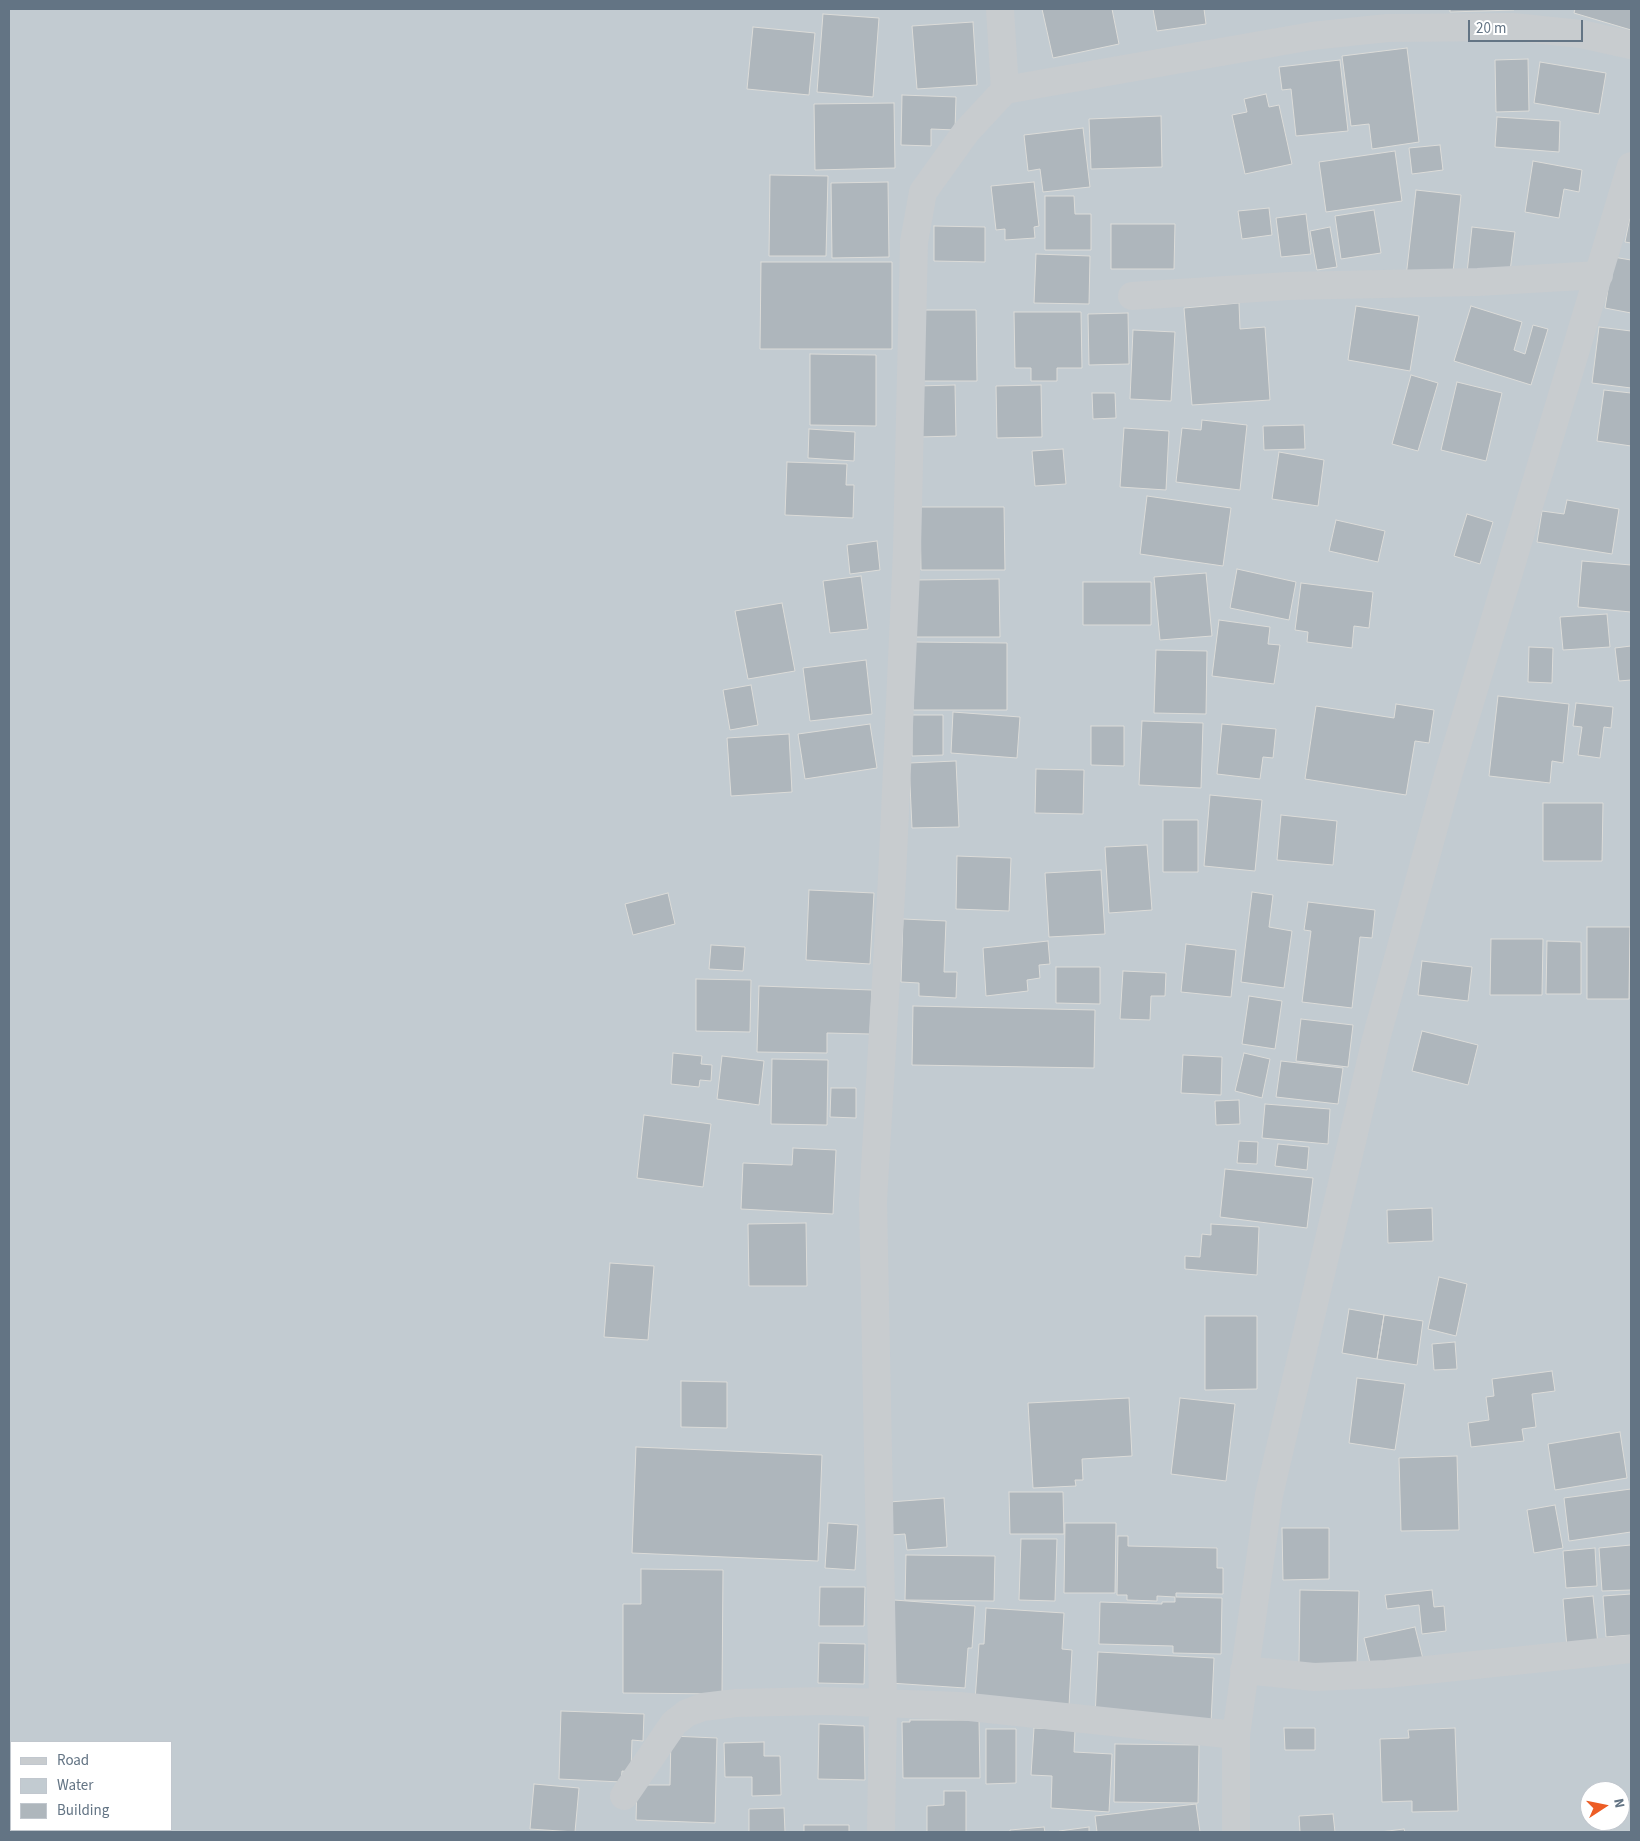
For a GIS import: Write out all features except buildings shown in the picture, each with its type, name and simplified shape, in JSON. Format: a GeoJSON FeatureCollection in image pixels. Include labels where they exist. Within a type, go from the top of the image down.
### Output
{"type":"FeatureCollection","features":[{"type":"Feature","properties":{"kind":"street"},"geometry":{"type":"LineString","coordinates":[[1000,9],[1005,90]]}},
{"type":"Feature","properties":{"kind":"street"},"geometry":{"type":"LineString","coordinates":[[881,1832],[883,1703],[873,1201],[892,878],[908,550],[914,242],[923,192],[966,132],[1005,90],[1312,36],[1388,28],[1513,27],[1581,34],[1631,45]]}},
{"type":"Feature","properties":{"kind":"street"},"geometry":{"type":"LineString","coordinates":[[1236,1832],[1236,1735],[1269,1495],[1376,1039],[1449,772],[1631,166]]}},
{"type":"Feature","properties":{"kind":"street"},"geometry":{"type":"LineString","coordinates":[[1132,296],[1288,286],[1478,282],[1599,275]]}},
{"type":"Feature","properties":{"kind":"street"},"geometry":{"type":"LineString","coordinates":[[1244,1670],[1314,1677],[1387,1674],[1631,1649]]}},
{"type":"Feature","properties":{"kind":"street"},"geometry":{"type":"LineString","coordinates":[[624,1796],[674,1723],[688,1713],[703,1707],[784,1700],[960,1706],[1236,1735]]}},
{"type":"Feature","properties":{"kind":"water"},"geometry":{"type":"Polygon","coordinates":[[[9,9],[1631,9],[1631,1832],[9,1832],[9,9]]]}}]}
